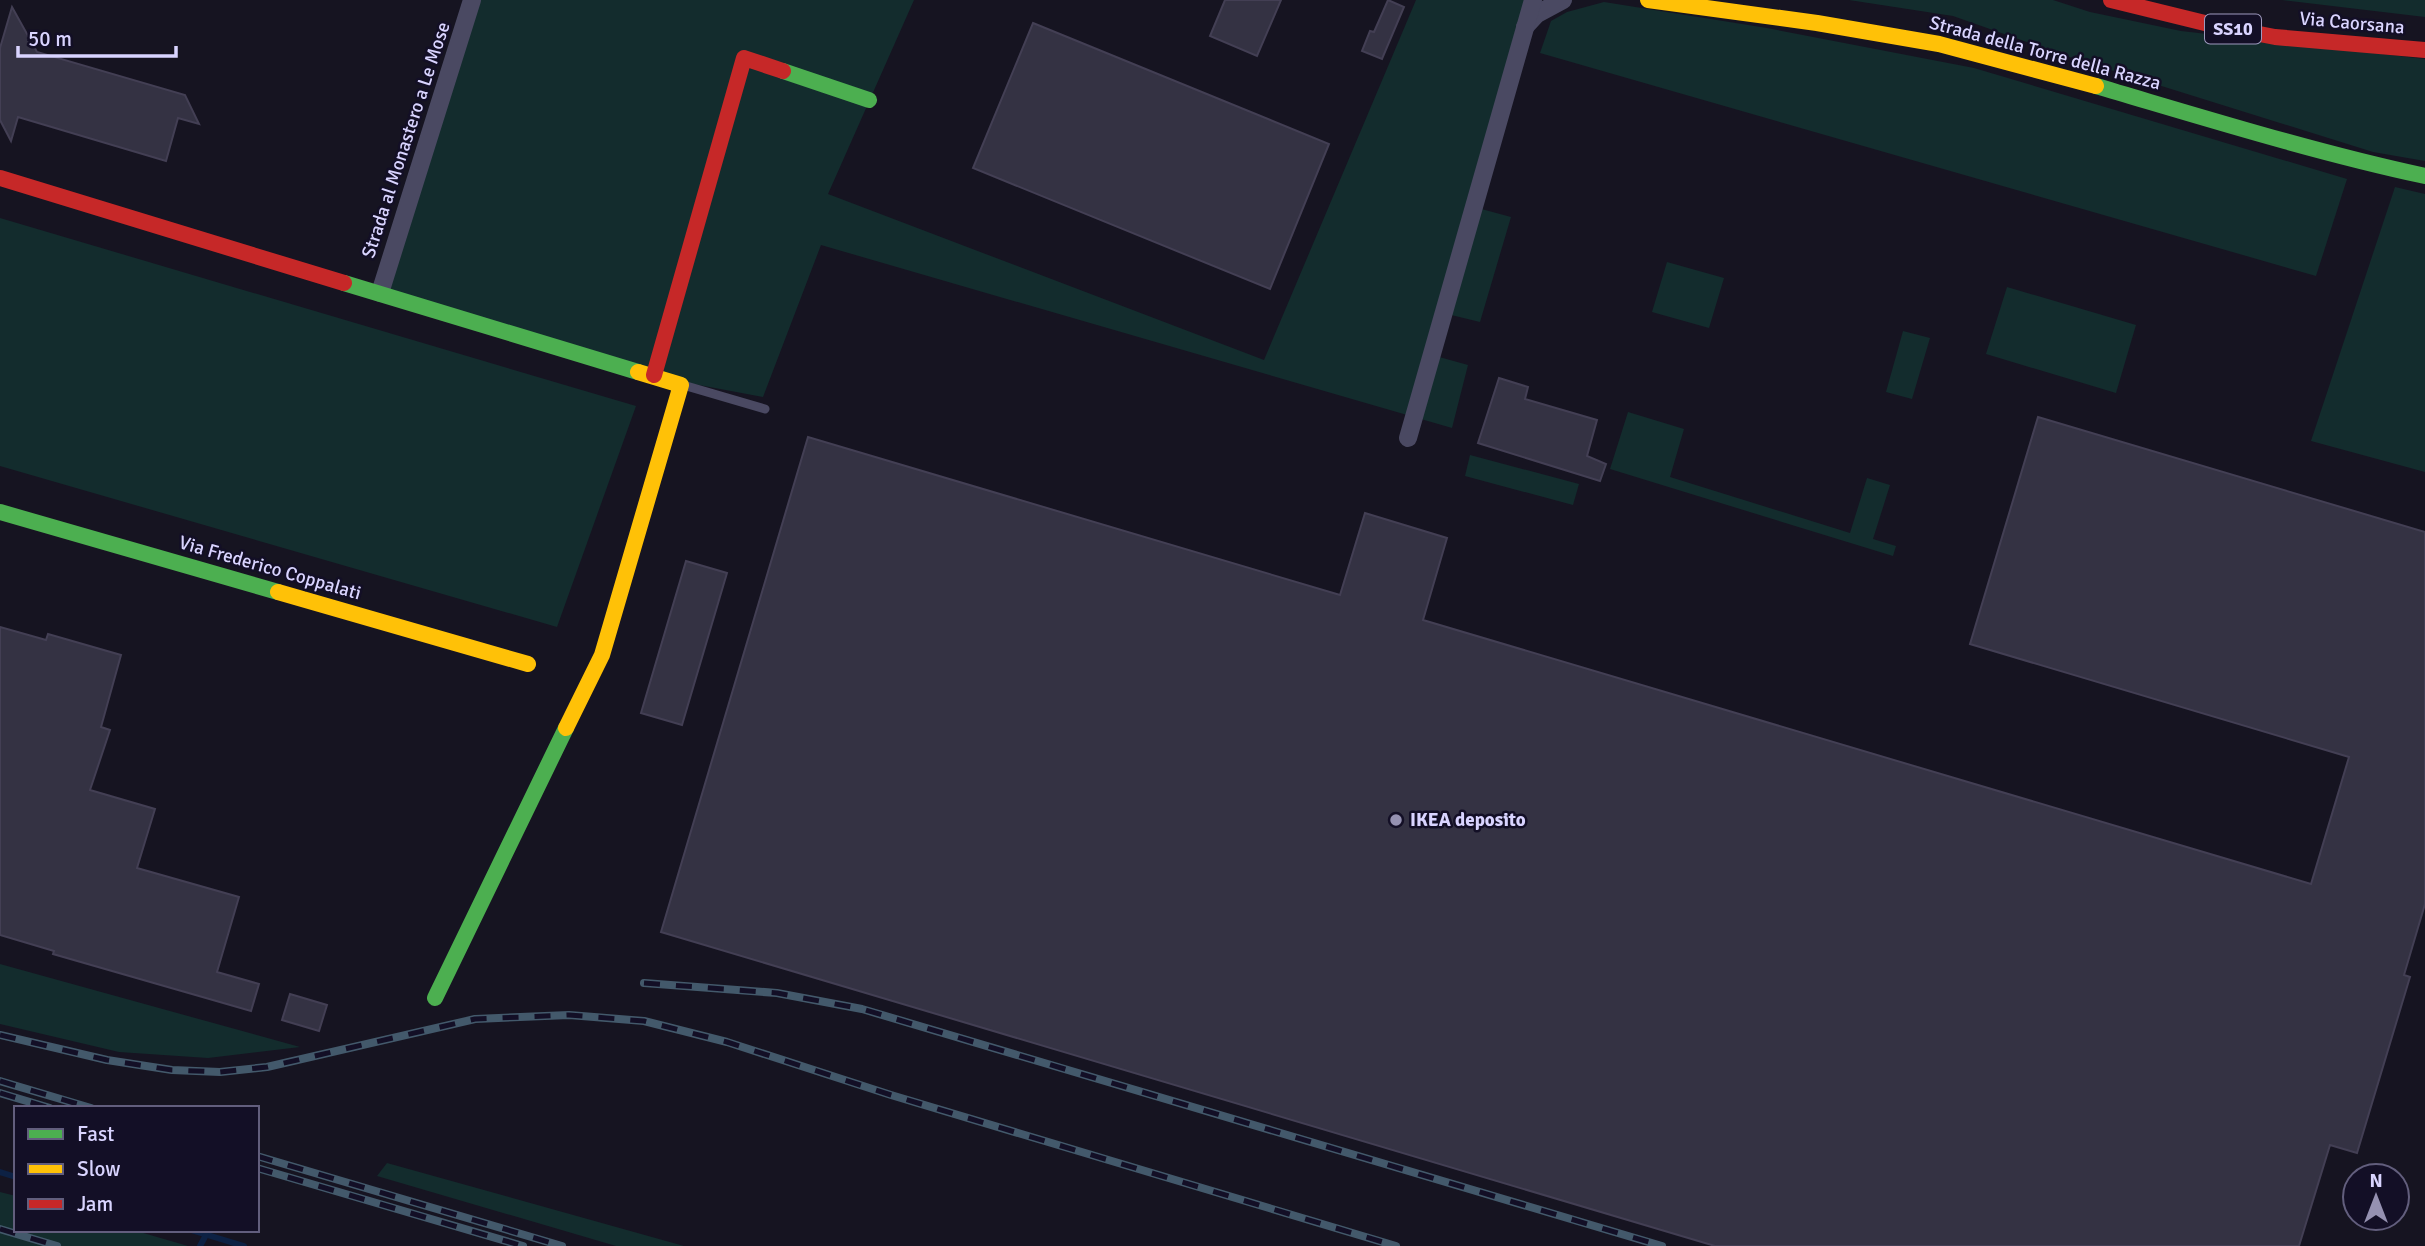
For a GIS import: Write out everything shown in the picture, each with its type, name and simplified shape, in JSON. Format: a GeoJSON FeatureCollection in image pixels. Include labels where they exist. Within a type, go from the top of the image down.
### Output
{"type":"FeatureCollection","features":[{"type":"Feature","properties":{"kind":"street","name":"Strada al Monastero a Le Mose"},"geometry":{"type":"LineString","coordinates":[[380,293],[472,0]]}},
{"type":"Feature","properties":{"kind":"street"},"geometry":{"type":"LineString","coordinates":[[1408,438],[1533,0]]}},
{"type":"Feature","properties":{"kind":"street"},"geometry":{"type":"LineString","coordinates":[[1525,27],[1537,14],[1563,0]]}},
{"type":"Feature","properties":{"kind":"street","name":"Strada della Torre della Razza"},"geometry":{"type":"LineString","coordinates":[[1648,0],[1817,23],[1939,44],[2048,72],[2255,134],[2425,176]]}},
{"type":"Feature","properties":{"kind":"street","name":"Via Caorsana"},"geometry":{"type":"LineString","coordinates":[[2111,0],[2226,28],[2273,36],[2357,47],[2425,50]]}},
{"type":"Feature","properties":{"kind":"street"},"geometry":{"type":"LineString","coordinates":[[654,375],[744,58],[869,100]]}},
{"type":"Feature","properties":{"kind":"street"},"geometry":{"type":"LineString","coordinates":[[0,178],[681,385],[601,655],[435,998]]}},
{"type":"Feature","properties":{"kind":"street","name":"Via Frederico Coppalati"},"geometry":{"type":"LineString","coordinates":[[0,512],[528,664]]}},
{"type":"Feature","properties":{"kind":"lane"},"geometry":{"type":"LineString","coordinates":[[681,385],[765,409]]}},
{"type":"Feature","properties":{"kind":"green space"},"geometry":{"type":"Polygon","coordinates":[[[479,0],[914,0],[828,194],[1264,360],[1416,0],[1526,0],[1474,207],[1511,217],[1480,322],[1443,313],[1432,355],[1468,365],[1452,428],[821,245],[763,397],[683,382],[386,296],[479,0]]]}},
{"type":"Feature","properties":{"kind":"green space"},"geometry":{"type":"Polygon","coordinates":[[[1849,0],[2053,0],[2090,12],[2181,31],[2425,59],[2425,161],[2373,152],[2075,59],[1953,16],[1849,0]]]}},
{"type":"Feature","properties":{"kind":"green space"},"geometry":{"type":"Polygon","coordinates":[[[2282,0],[2425,0],[2425,17],[2282,0]]]}},
{"type":"Feature","properties":{"kind":"green space"},"geometry":{"type":"Polygon","coordinates":[[[1604,2],[1767,28],[1974,68],[2347,179],[2316,276],[1540,53],[1551,21],[1567,12],[1604,2]]]}},
{"type":"Feature","properties":{"kind":"green space"},"geometry":{"type":"Polygon","coordinates":[[[2395,187],[2425,194],[2425,472],[2311,441],[2395,187]]]}},
{"type":"Feature","properties":{"kind":"green space"},"geometry":{"type":"Polygon","coordinates":[[[0,218],[636,406],[557,627],[0,466],[0,218]]]}},
{"type":"Feature","properties":{"kind":"green space"},"geometry":{"type":"Polygon","coordinates":[[[1667,262],[1724,278],[1709,328],[1652,312],[1667,262]]]}},
{"type":"Feature","properties":{"kind":"green space"},"geometry":{"type":"Polygon","coordinates":[[[2007,287],[2136,325],[2116,393],[1986,354],[2007,287]]]}},
{"type":"Feature","properties":{"kind":"green space"},"geometry":{"type":"Polygon","coordinates":[[[1903,331],[1930,338],[1912,399],[1886,392],[1903,331]]]}},
{"type":"Feature","properties":{"kind":"green space"},"geometry":{"type":"Polygon","coordinates":[[[1628,412],[1684,429],[1670,477],[1850,533],[1867,478],[1890,485],[1873,539],[1896,546],[1893,556],[1610,469],[1628,412]]]}},
{"type":"Feature","properties":{"kind":"green space"},"geometry":{"type":"Polygon","coordinates":[[[1470,455],[1579,484],[1573,505],[1465,476],[1470,455]]]}},
{"type":"Feature","properties":{"kind":"green space"},"geometry":{"type":"Polygon","coordinates":[[[0,964],[300,1047],[208,1058],[119,1052],[0,1024],[0,964]]]}},
{"type":"Feature","properties":{"kind":"green space"},"geometry":{"type":"Polygon","coordinates":[[[387,1163],[684,1246],[616,1246],[377,1176],[387,1163]]]}},
{"type":"Feature","properties":{"kind":"green space"},"geometry":{"type":"Polygon","coordinates":[[[0,1192],[14,1196],[14,1232],[140,1232],[188,1246],[0,1246],[0,1192]]]}},
{"type":"Feature","properties":{"kind":"building"},"geometry":{"type":"Polygon","coordinates":[[[1225,0],[1281,0],[1257,56],[1210,36],[1225,0]]]}},
{"type":"Feature","properties":{"kind":"building"},"geometry":{"type":"Polygon","coordinates":[[[1388,0],[1404,7],[1382,59],[1362,51],[1388,0]]]}},
{"type":"Feature","properties":{"kind":"building"},"geometry":{"type":"Polygon","coordinates":[[[12,7],[37,52],[185,95],[199,124],[178,118],[166,161],[18,117],[11,141],[0,120],[0,48],[12,7]]]}},
{"type":"Feature","properties":{"kind":"building"},"geometry":{"type":"Polygon","coordinates":[[[1033,23],[1329,144],[1270,289],[973,168],[1033,23]]]}},
{"type":"Feature","properties":{"kind":"building"},"geometry":{"type":"Polygon","coordinates":[[[1499,378],[1528,387],[1525,399],[1597,420],[1587,456],[1606,464],[1600,481],[1478,443],[1499,378]]]}},
{"type":"Feature","properties":{"kind":"building","name":"IKEA deposito"},"geometry":{"type":"Polygon","coordinates":[[[2038,417],[2425,532],[2425,904],[2404,975],[2410,977],[2357,1153],[2330,1145],[2299,1246],[1715,1246],[661,932],[808,437],[1340,595],[1365,513],[1447,538],[1423,620],[2311,884],[2349,757],[1970,644],[2038,417]]]}},
{"type":"Feature","properties":{"kind":"building"},"geometry":{"type":"Polygon","coordinates":[[[686,561],[727,573],[682,725],[641,713],[686,561]]]}},
{"type":"Feature","properties":{"kind":"building"},"geometry":{"type":"Polygon","coordinates":[[[0,627],[46,640],[48,634],[121,655],[101,727],[110,730],[90,790],[155,809],[137,868],[239,897],[217,972],[259,984],[251,1011],[53,954],[54,951],[0,935],[0,627]]]}},
{"type":"Feature","properties":{"kind":"building"},"geometry":{"type":"Polygon","coordinates":[[[290,994],[327,1005],[319,1031],[282,1020],[290,994]]]}},
{"type":"Feature","properties":{"kind":"waterway"},"geometry":{"type":"LineString","coordinates":[[0,1172],[14,1176]]}},
{"type":"Feature","properties":{"kind":"waterway"},"geometry":{"type":"LineString","coordinates":[[198,1232],[244,1246]]}},
{"type":"Feature","properties":{"kind":"waterway"},"geometry":{"type":"LineString","coordinates":[[200,1246],[206,1235]]}},
{"type":"Feature","properties":{"kind":"railway"},"geometry":{"type":"LineString","coordinates":[[644,983],[777,993],[862,1009],[1662,1246]]}},
{"type":"Feature","properties":{"kind":"railway"},"geometry":{"type":"LineString","coordinates":[[0,1035],[107,1060],[172,1070],[220,1072],[267,1067],[475,1019],[569,1015],[644,1021],[727,1042],[891,1095],[1396,1246]]}},
{"type":"Feature","properties":{"kind":"railway"},"geometry":{"type":"LineString","coordinates":[[0,1081],[84,1106]]}},
{"type":"Feature","properties":{"kind":"railway"},"geometry":{"type":"LineString","coordinates":[[0,1093],[43,1106]]}},
{"type":"Feature","properties":{"kind":"railway"},"geometry":{"type":"LineString","coordinates":[[259,1157],[562,1246]]}},
{"type":"Feature","properties":{"kind":"railway"},"geometry":{"type":"LineString","coordinates":[[259,1169],[523,1246]]}},
{"type":"Feature","properties":{"kind":"railway"},"geometry":{"type":"LineString","coordinates":[[0,1229],[57,1246]]}},
{"type":"Feature","properties":{"kind":"traffic: fast"},"geometry":{"type":"LineString","coordinates":[[783,71],[869,100]]}},
{"type":"Feature","properties":{"kind":"traffic: fast"},"geometry":{"type":"LineString","coordinates":[[2096,86],[2301,145],[2425,176]]}},
{"type":"Feature","properties":{"kind":"traffic: fast"},"geometry":{"type":"LineString","coordinates":[[344,283],[638,372]]}},
{"type":"Feature","properties":{"kind":"traffic: fast"},"geometry":{"type":"LineString","coordinates":[[0,512],[278,592]]}},
{"type":"Feature","properties":{"kind":"traffic: fast"},"geometry":{"type":"LineString","coordinates":[[435,998],[566,728]]}},
{"type":"Feature","properties":{"kind":"traffic: slow"},"geometry":{"type":"LineString","coordinates":[[1648,0],[1817,23],[1939,44],[2096,86]]}},
{"type":"Feature","properties":{"kind":"traffic: slow"},"geometry":{"type":"LineString","coordinates":[[566,728],[602,655],[681,385],[638,372]]}},
{"type":"Feature","properties":{"kind":"traffic: slow"},"geometry":{"type":"LineString","coordinates":[[278,592],[528,664]]}},
{"type":"Feature","properties":{"kind":"traffic: jam"},"geometry":{"type":"LineString","coordinates":[[2111,0],[2275,37],[2425,50]]}},
{"type":"Feature","properties":{"kind":"traffic: jam"},"geometry":{"type":"LineString","coordinates":[[654,375],[744,58],[783,71]]}},
{"type":"Feature","properties":{"kind":"traffic: jam"},"geometry":{"type":"LineString","coordinates":[[0,178],[344,283]]}},
{"type":"Feature","properties":{"kind":"place","name":"IKEA deposito"},"geometry":{"type":"Point","coordinates":[1396,820]}}]}
